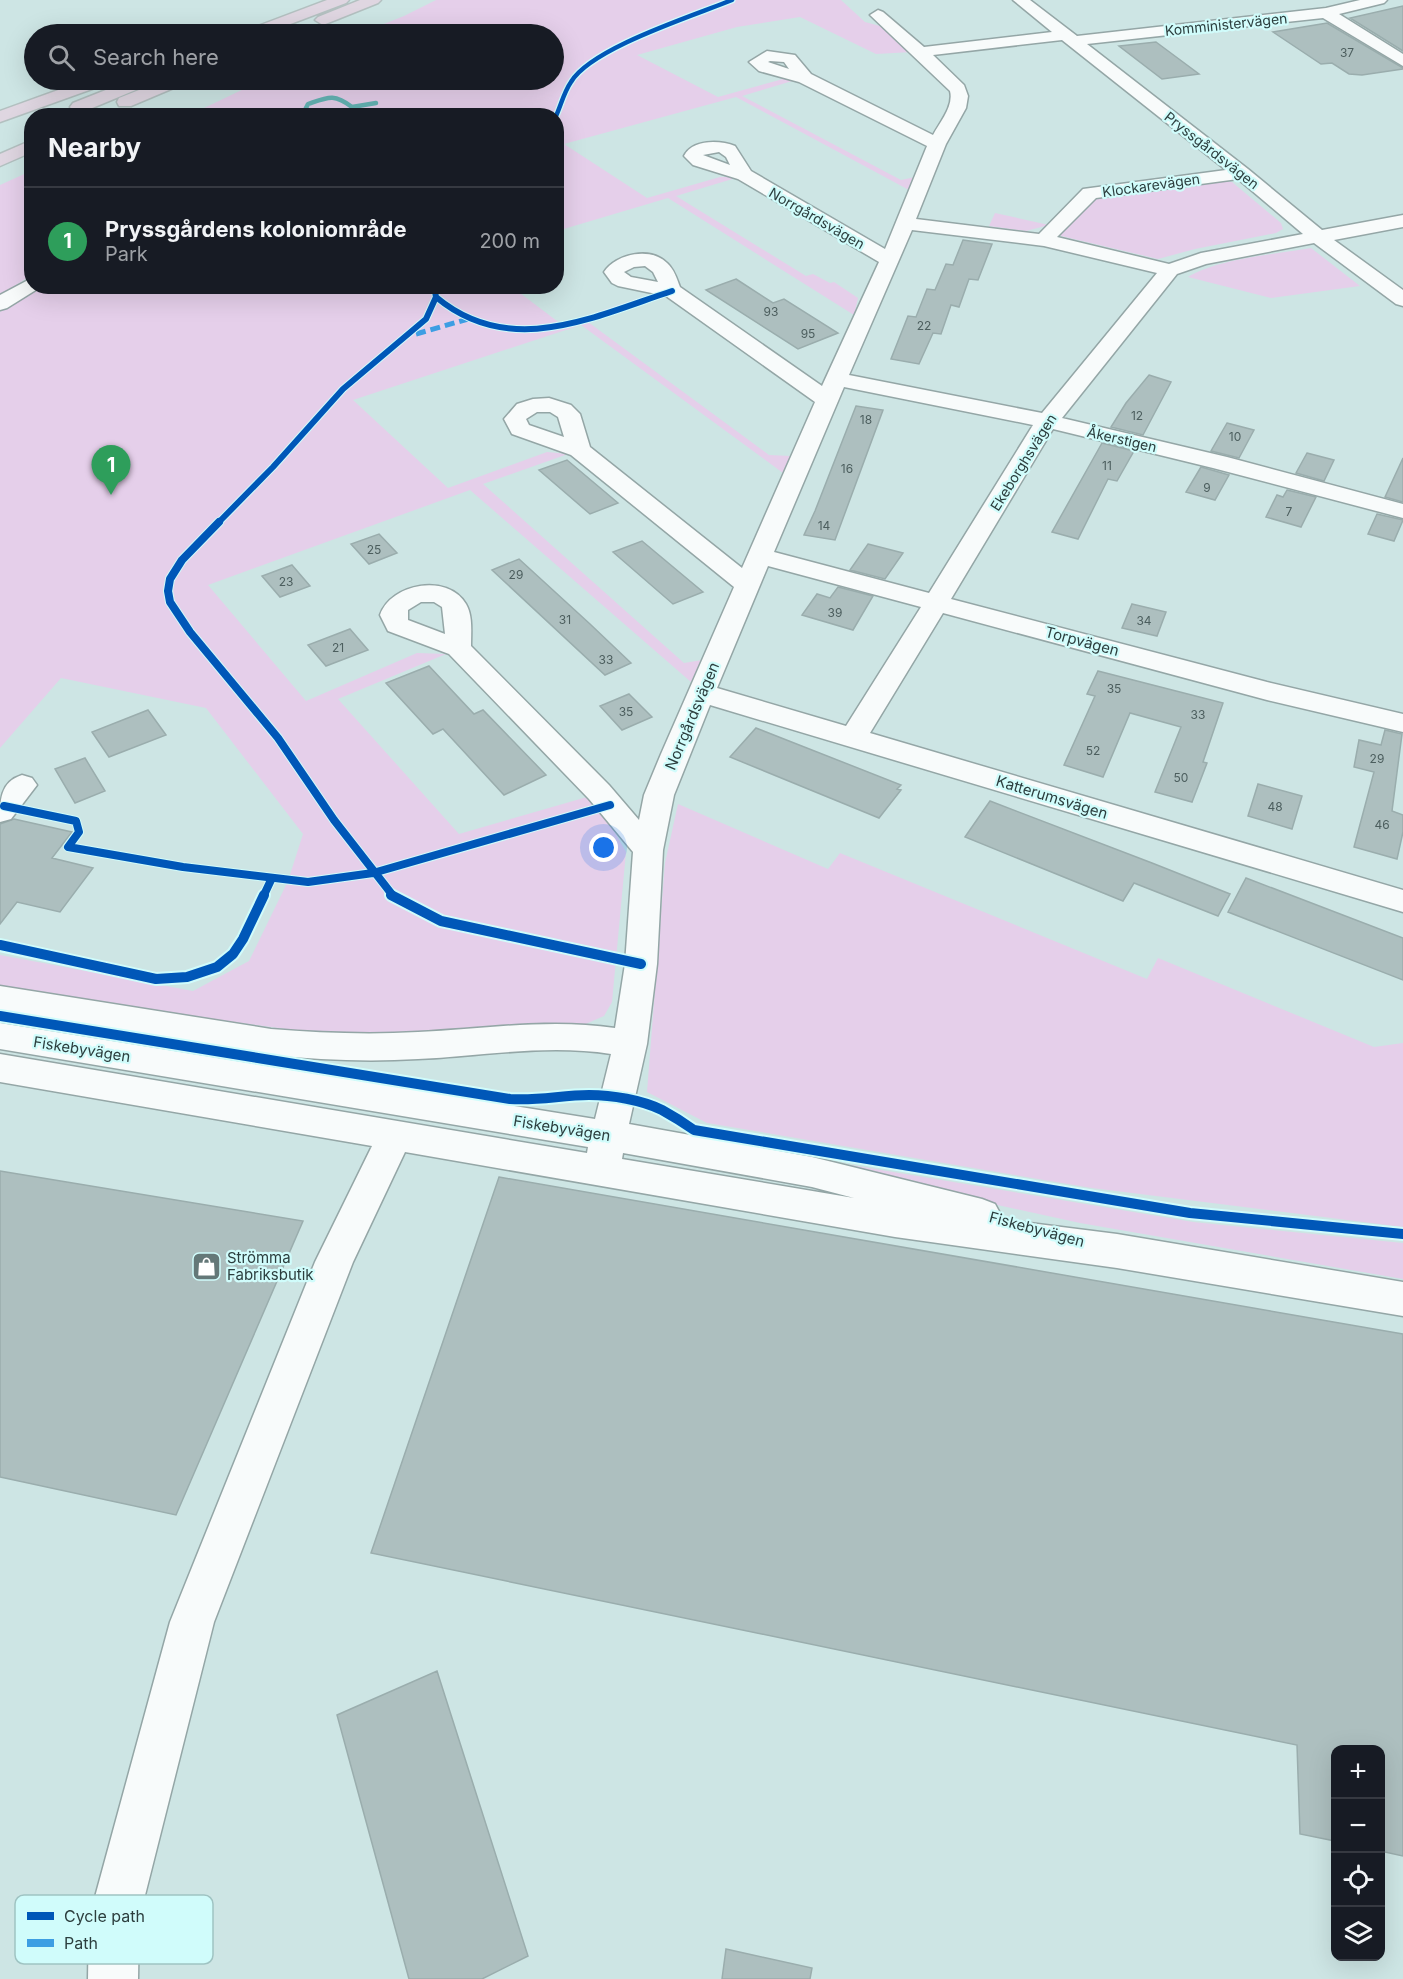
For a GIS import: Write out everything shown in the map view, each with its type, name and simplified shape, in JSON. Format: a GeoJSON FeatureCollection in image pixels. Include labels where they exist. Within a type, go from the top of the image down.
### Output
{"type":"FeatureCollection","features":[{"type":"Feature","properties":{"kind":"highway"},"geometry":{"type":"LineString","coordinates":[[294,24],[340,0]]}},
{"type":"Feature","properties":{"kind":"highway"},"geometry":{"type":"LineString","coordinates":[[297,24],[373,0]]}},
{"type":"Feature","properties":{"kind":"highway"},"geometry":{"type":"LineString","coordinates":[[24,108],[73,90]]}},
{"type":"Feature","properties":{"kind":"highway"},"geometry":{"type":"LineString","coordinates":[[80,108],[121,90]]}},
{"type":"Feature","properties":{"kind":"highway"},"geometry":{"type":"LineString","coordinates":[[114,108],[154,90]]}},
{"type":"Feature","properties":{"kind":"highway"},"geometry":{"type":"LineString","coordinates":[[0,117],[24,108]]}},
{"type":"Feature","properties":{"kind":"highway"},"geometry":{"type":"LineString","coordinates":[[0,144],[24,134]]}},
{"type":"Feature","properties":{"kind":"highway"},"geometry":{"type":"LineString","coordinates":[[0,161],[24,150]]}},
{"type":"Feature","properties":{"kind":"street","name":"Pryssgårdsvägen"},"geometry":{"type":"LineString","coordinates":[[1021,0],[1242,172],[1318,237],[1403,300]]}},
{"type":"Feature","properties":{"kind":"street","name":"Komministervägen"},"geometry":{"type":"LineString","coordinates":[[920,51],[1326,13],[1378,0]]}},
{"type":"Feature","properties":{"kind":"street"},"geometry":{"type":"LineString","coordinates":[[1326,13],[1403,61]]}},
{"type":"Feature","properties":{"kind":"street","name":"Norrgårdsvägen"},"geometry":{"type":"LineString","coordinates":[[602,1170],[630,1044],[641,964],[648,850],[659,795],[827,400],[890,261],[937,144],[957,108],[960,96],[958,89],[920,51],[878,15]]}},
{"type":"Feature","properties":{"kind":"street"},"geometry":{"type":"LineString","coordinates":[[805,78],[937,144]]}},
{"type":"Feature","properties":{"kind":"street","name":"Klockarevägen"},"geometry":{"type":"LineString","coordinates":[[1044,240],[1090,194],[1242,172]]}},
{"type":"Feature","properties":{"kind":"street","name":"Norrgårdsvägen"},"geometry":{"type":"LineString","coordinates":[[744,176],[890,261]]}},
{"type":"Feature","properties":{"kind":"street"},"geometry":{"type":"LineString","coordinates":[[905,223],[1044,240],[1170,270],[1201,259],[1403,221]]}},
{"type":"Feature","properties":{"kind":"street","name":"Ekeborghsvägen"},"geometry":{"type":"LineString","coordinates":[[854,737],[1047,421],[1170,270]]}},
{"type":"Feature","properties":{"kind":"street"},"geometry":{"type":"LineString","coordinates":[[0,304],[24,289]]}},
{"type":"Feature","properties":{"kind":"street"},"geometry":{"type":"LineString","coordinates":[[672,291],[827,400]]}},
{"type":"Feature","properties":{"kind":"street","name":"Åkerstigen"},"geometry":{"type":"LineString","coordinates":[[837,379],[1047,421],[1219,462],[1403,511]]}},
{"type":"Feature","properties":{"kind":"street"},"geometry":{"type":"LineString","coordinates":[[579,450],[748,585]]}},
{"type":"Feature","properties":{"kind":"street","name":"Torpvägen"},"geometry":{"type":"LineString","coordinates":[[761,556],[1268,691],[1403,723]]}},
{"type":"Feature","properties":{"kind":"street"},"geometry":{"type":"LineString","coordinates":[[458,648],[599,792],[648,850]]}},
{"type":"Feature","properties":{"kind":"street","name":"Katterumsvägen"},"geometry":{"type":"LineString","coordinates":[[702,693],[1403,901]]}},
{"type":"Feature","properties":{"kind":"street"},"geometry":{"type":"LineString","coordinates":[[0,812],[22,785]]}},
{"type":"Feature","properties":{"kind":"street"},"geometry":{"type":"LineString","coordinates":[[0,999],[271,1042],[315,1046],[416,1046],[550,1037],[585,1037],[630,1044]]}},
{"type":"Feature","properties":{"kind":"street","name":"Fiskebyvägen"},"geometry":{"type":"LineString","coordinates":[[0,1036],[611,1136],[812,1172],[1117,1251]]}},
{"type":"Feature","properties":{"kind":"street","name":"Fiskebyvägen"},"geometry":{"type":"LineString","coordinates":[[0,1068],[895,1221],[1117,1251],[1403,1299]]}},
{"type":"Feature","properties":{"kind":"street"},"geometry":{"type":"LineString","coordinates":[[120,1895],[192,1622],[334,1262],[395,1134]]}},
{"type":"Feature","properties":{"kind":"street"},"geometry":{"type":"LineString","coordinates":[[113,1964],[113,1979]]}},
{"type":"Feature","properties":{"kind":"shaded area"},"geometry":{"type":"Polygon","coordinates":[[[436,0],[841,0],[865,22],[880,26],[912,52],[876,54],[800,17],[737,27],[637,55],[718,97],[783,79],[799,79],[742,96],[901,180],[915,177],[909,190],[736,97],[564,144],[564,108],[204,108],[242,90],[564,90],[564,24],[384,24],[436,0]]]}},
{"type":"Feature","properties":{"kind":"shaded area"},"geometry":{"type":"Polygon","coordinates":[[[564,144],[647,198],[720,177],[739,177],[676,196],[806,276],[813,274],[830,283],[834,282],[858,298],[854,315],[668,198],[564,229],[564,144]]]}},
{"type":"Feature","properties":{"kind":"shaded area"},"geometry":{"type":"Polygon","coordinates":[[[24,174],[24,280],[0,296],[0,185],[24,174]]]}},
{"type":"Feature","properties":{"kind":"shaded area"},"geometry":{"type":"Polygon","coordinates":[[[1213,180],[1232,182],[1281,223],[1283,229],[1276,233],[1195,249],[1158,259],[1061,236],[1060,231],[1091,198],[1213,180]]]}},
{"type":"Feature","properties":{"kind":"shaded area"},"geometry":{"type":"Polygon","coordinates":[[[995,213],[1049,225],[1026,231],[989,226],[995,213]]]}},
{"type":"Feature","properties":{"kind":"shaded area"},"geometry":{"type":"Polygon","coordinates":[[[1311,248],[1360,286],[1271,298],[1188,277],[1230,261],[1311,248]]]}},
{"type":"Feature","properties":{"kind":"shaded area"},"geometry":{"type":"Polygon","coordinates":[[[28,294],[521,294],[561,324],[642,297],[666,297],[588,322],[769,455],[791,456],[783,473],[581,325],[353,400],[448,488],[547,452],[568,454],[483,484],[684,663],[702,660],[691,682],[470,490],[208,585],[306,701],[417,653],[446,654],[338,699],[459,834],[587,797],[613,829],[626,852],[612,1002],[604,1016],[581,1026],[415,1036],[324,1034],[0,986],[0,955],[193,991],[249,961],[288,881],[303,834],[206,708],[61,678],[0,748],[0,312],[28,294]]]}},
{"type":"Feature","properties":{"kind":"shaded area"},"geometry":{"type":"Polygon","coordinates":[[[678,804],[828,869],[840,853],[1147,979],[1158,958],[1374,1047],[1403,1043],[1403,1227],[1092,1188],[707,1123],[647,1092],[665,863],[678,804]]]}},
{"type":"Feature","properties":{"kind":"shaded area"},"geometry":{"type":"Polygon","coordinates":[[[701,1140],[1193,1222],[1403,1243],[1403,1279],[1080,1223],[701,1140]]]}},
{"type":"Feature","properties":{"kind":"building"},"geometry":{"type":"Polygon","coordinates":[[[1403,6],[1403,51],[1350,18],[1403,6]]]}},
{"type":"Feature","properties":{"kind":"building"},"geometry":{"type":"Polygon","coordinates":[[[1327,23],[1403,69],[1362,75],[1349,74],[1332,63],[1321,64],[1273,32],[1327,23]]]}},
{"type":"Feature","properties":{"kind":"building"},"geometry":{"type":"Polygon","coordinates":[[[1156,42],[1199,74],[1162,79],[1119,46],[1156,42]]]}},
{"type":"Feature","properties":{"kind":"building"},"geometry":{"type":"Polygon","coordinates":[[[963,240],[992,244],[978,280],[969,279],[959,307],[951,305],[941,334],[933,333],[919,364],[891,359],[908,316],[916,317],[927,289],[935,290],[946,264],[953,265],[963,240]]]}},
{"type":"Feature","properties":{"kind":"building"},"geometry":{"type":"Polygon","coordinates":[[[736,279],[773,303],[784,299],[838,333],[798,349],[706,290],[736,279]]]}},
{"type":"Feature","properties":{"kind":"building"},"geometry":{"type":"Polygon","coordinates":[[[1149,375],[1171,382],[1143,435],[1111,427],[1126,403],[1149,375]]]}},
{"type":"Feature","properties":{"kind":"building"},"geometry":{"type":"Polygon","coordinates":[[[856,406],[883,410],[835,540],[804,535],[815,511],[856,406]]]}},
{"type":"Feature","properties":{"kind":"building"},"geometry":{"type":"Polygon","coordinates":[[[1227,423],[1254,430],[1239,458],[1211,451],[1227,423]]]}},
{"type":"Feature","properties":{"kind":"building"},"geometry":{"type":"Polygon","coordinates":[[[1102,443],[1134,451],[1117,481],[1108,479],[1078,539],[1052,532],[1102,443]]]}},
{"type":"Feature","properties":{"kind":"building"},"geometry":{"type":"Polygon","coordinates":[[[1307,453],[1334,460],[1324,481],[1296,473],[1307,453]]]}},
{"type":"Feature","properties":{"kind":"building"},"geometry":{"type":"Polygon","coordinates":[[[1403,458],[1403,502],[1385,497],[1403,458]]]}},
{"type":"Feature","properties":{"kind":"building"},"geometry":{"type":"Polygon","coordinates":[[[567,460],[618,503],[590,514],[539,470],[567,460]]]}},
{"type":"Feature","properties":{"kind":"building"},"geometry":{"type":"Polygon","coordinates":[[[1201,467],[1229,475],[1215,500],[1186,492],[1201,467]]]}},
{"type":"Feature","properties":{"kind":"building"},"geometry":{"type":"Polygon","coordinates":[[[1287,490],[1316,497],[1301,527],[1266,517],[1277,495],[1283,497],[1287,490]]]}},
{"type":"Feature","properties":{"kind":"building"},"geometry":{"type":"Polygon","coordinates":[[[1377,514],[1403,520],[1394,541],[1368,534],[1377,514]]]}},
{"type":"Feature","properties":{"kind":"building"},"geometry":{"type":"Polygon","coordinates":[[[379,534],[397,553],[369,564],[351,544],[379,534]]]}},
{"type":"Feature","properties":{"kind":"building"},"geometry":{"type":"Polygon","coordinates":[[[642,541],[703,592],[673,604],[613,552],[642,541]]]}},
{"type":"Feature","properties":{"kind":"building"},"geometry":{"type":"Polygon","coordinates":[[[868,544],[903,553],[885,579],[850,570],[868,544]]]}},
{"type":"Feature","properties":{"kind":"building"},"geometry":{"type":"Polygon","coordinates":[[[519,559],[631,663],[605,675],[492,570],[519,559]]]}},
{"type":"Feature","properties":{"kind":"building"},"geometry":{"type":"Polygon","coordinates":[[[292,565],[310,586],[280,597],[262,576],[292,565]]]}},
{"type":"Feature","properties":{"kind":"building"},"geometry":{"type":"Polygon","coordinates":[[[838,587],[873,596],[853,630],[802,615],[817,594],[830,598],[838,587]]]}},
{"type":"Feature","properties":{"kind":"building"},"geometry":{"type":"Polygon","coordinates":[[[1132,604],[1166,612],[1157,636],[1122,628],[1132,604]]]}},
{"type":"Feature","properties":{"kind":"building"},"geometry":{"type":"Polygon","coordinates":[[[350,629],[368,650],[326,666],[308,645],[350,629]]]}},
{"type":"Feature","properties":{"kind":"building"},"geometry":{"type":"Polygon","coordinates":[[[429,666],[474,714],[483,710],[546,775],[504,795],[443,729],[433,734],[386,683],[429,666]]]}},
{"type":"Feature","properties":{"kind":"building"},"geometry":{"type":"Polygon","coordinates":[[[1098,671],[1223,703],[1203,762],[1207,763],[1192,802],[1155,792],[1181,727],[1130,713],[1103,777],[1064,765],[1095,696],[1087,694],[1098,671]]]}},
{"type":"Feature","properties":{"kind":"building"},"geometry":{"type":"Polygon","coordinates":[[[629,694],[652,717],[622,730],[600,706],[629,694]]]}},
{"type":"Feature","properties":{"kind":"building"},"geometry":{"type":"Polygon","coordinates":[[[148,710],[166,735],[109,757],[92,732],[148,710]]]}},
{"type":"Feature","properties":{"kind":"building"},"geometry":{"type":"Polygon","coordinates":[[[756,728],[901,785],[897,789],[901,790],[879,818],[730,757],[756,728]]]}},
{"type":"Feature","properties":{"kind":"building"},"geometry":{"type":"Polygon","coordinates":[[[1385,730],[1402,734],[1392,811],[1403,815],[1403,832],[1397,859],[1354,847],[1374,772],[1354,767],[1359,740],[1381,745],[1385,730]]]}},
{"type":"Feature","properties":{"kind":"building"},"geometry":{"type":"Polygon","coordinates":[[[85,758],[105,791],[75,803],[55,769],[85,758]]]}},
{"type":"Feature","properties":{"kind":"building"},"geometry":{"type":"Polygon","coordinates":[[[1258,784],[1302,796],[1292,829],[1248,816],[1258,784]]]}},
{"type":"Feature","properties":{"kind":"building"},"geometry":{"type":"Polygon","coordinates":[[[990,801],[1230,894],[1218,916],[1134,883],[1123,901],[965,837],[990,801]]]}},
{"type":"Feature","properties":{"kind":"building"},"geometry":{"type":"Polygon","coordinates":[[[14,819],[72,832],[52,858],[93,868],[60,912],[17,902],[0,924],[0,824],[14,819]]]}},
{"type":"Feature","properties":{"kind":"building"},"geometry":{"type":"Polygon","coordinates":[[[1246,878],[1403,938],[1403,980],[1228,912],[1246,878]]]}},
{"type":"Feature","properties":{"kind":"building"},"geometry":{"type":"Polygon","coordinates":[[[0,1171],[303,1221],[176,1515],[0,1477],[0,1171]]]}},
{"type":"Feature","properties":{"kind":"building"},"geometry":{"type":"Polygon","coordinates":[[[499,1177],[1403,1334],[1403,1856],[1385,1852],[1385,1745],[1331,1745],[1331,1840],[1300,1834],[1297,1745],[371,1553],[499,1177]]]}},
{"type":"Feature","properties":{"kind":"building"},"geometry":{"type":"Polygon","coordinates":[[[437,1671],[528,1956],[482,1979],[409,1979],[337,1715],[437,1671]]]}},
{"type":"Feature","properties":{"kind":"building"},"geometry":{"type":"Polygon","coordinates":[[[726,1949],[812,1968],[810,1979],[722,1979],[726,1949]]]}},
{"type":"Feature","properties":{"kind":"waterway"},"geometry":{"type":"LineString","coordinates":[[306,108],[308,104],[326,98],[335,98],[352,107],[376,103]]}},
{"type":"Feature","properties":{"kind":"marked path"},"geometry":{"type":"LineString","coordinates":[[416,334],[468,319]]}},
{"type":"Feature","properties":{"kind":"cycle path"},"geometry":{"type":"LineString","coordinates":[[559,108],[571,81],[586,65],[605,52],[732,0]]}},
{"type":"Feature","properties":{"kind":"cycle path"},"geometry":{"type":"LineString","coordinates":[[436,297],[449,308],[478,322],[511,329],[545,329],[562,327],[672,291]]}},
{"type":"Feature","properties":{"kind":"cycle path"},"geometry":{"type":"LineString","coordinates":[[435,294],[426,319],[343,389],[273,467],[182,560],[170,579],[168,591],[170,602],[190,632],[278,738],[334,820],[391,895],[441,921],[641,964]]}},
{"type":"Feature","properties":{"kind":"cycle path"},"geometry":{"type":"LineString","coordinates":[[4,806],[76,821],[79,832],[68,847],[183,867],[308,882],[373,873],[610,805]]}},
{"type":"Feature","properties":{"kind":"cycle path"},"geometry":{"type":"LineString","coordinates":[[0,945],[156,979],[197,974],[217,967],[238,948],[271,880]]}},
{"type":"Feature","properties":{"kind":"cycle path"},"geometry":{"type":"LineString","coordinates":[[0,1016],[510,1099],[534,1101],[589,1095],[619,1099],[646,1104],[662,1110],[694,1130],[1190,1213],[1403,1234]]}},
{"type":"Feature","properties":{"kind":"place","name":"Pryssgårdens koloniområde"},"geometry":{"type":"Point","coordinates":[111,495]}},
{"type":"Feature","properties":{"kind":"place","name":"Strömma Fabriksbutik"},"geometry":{"type":"Point","coordinates":[206,1266]}}]}
